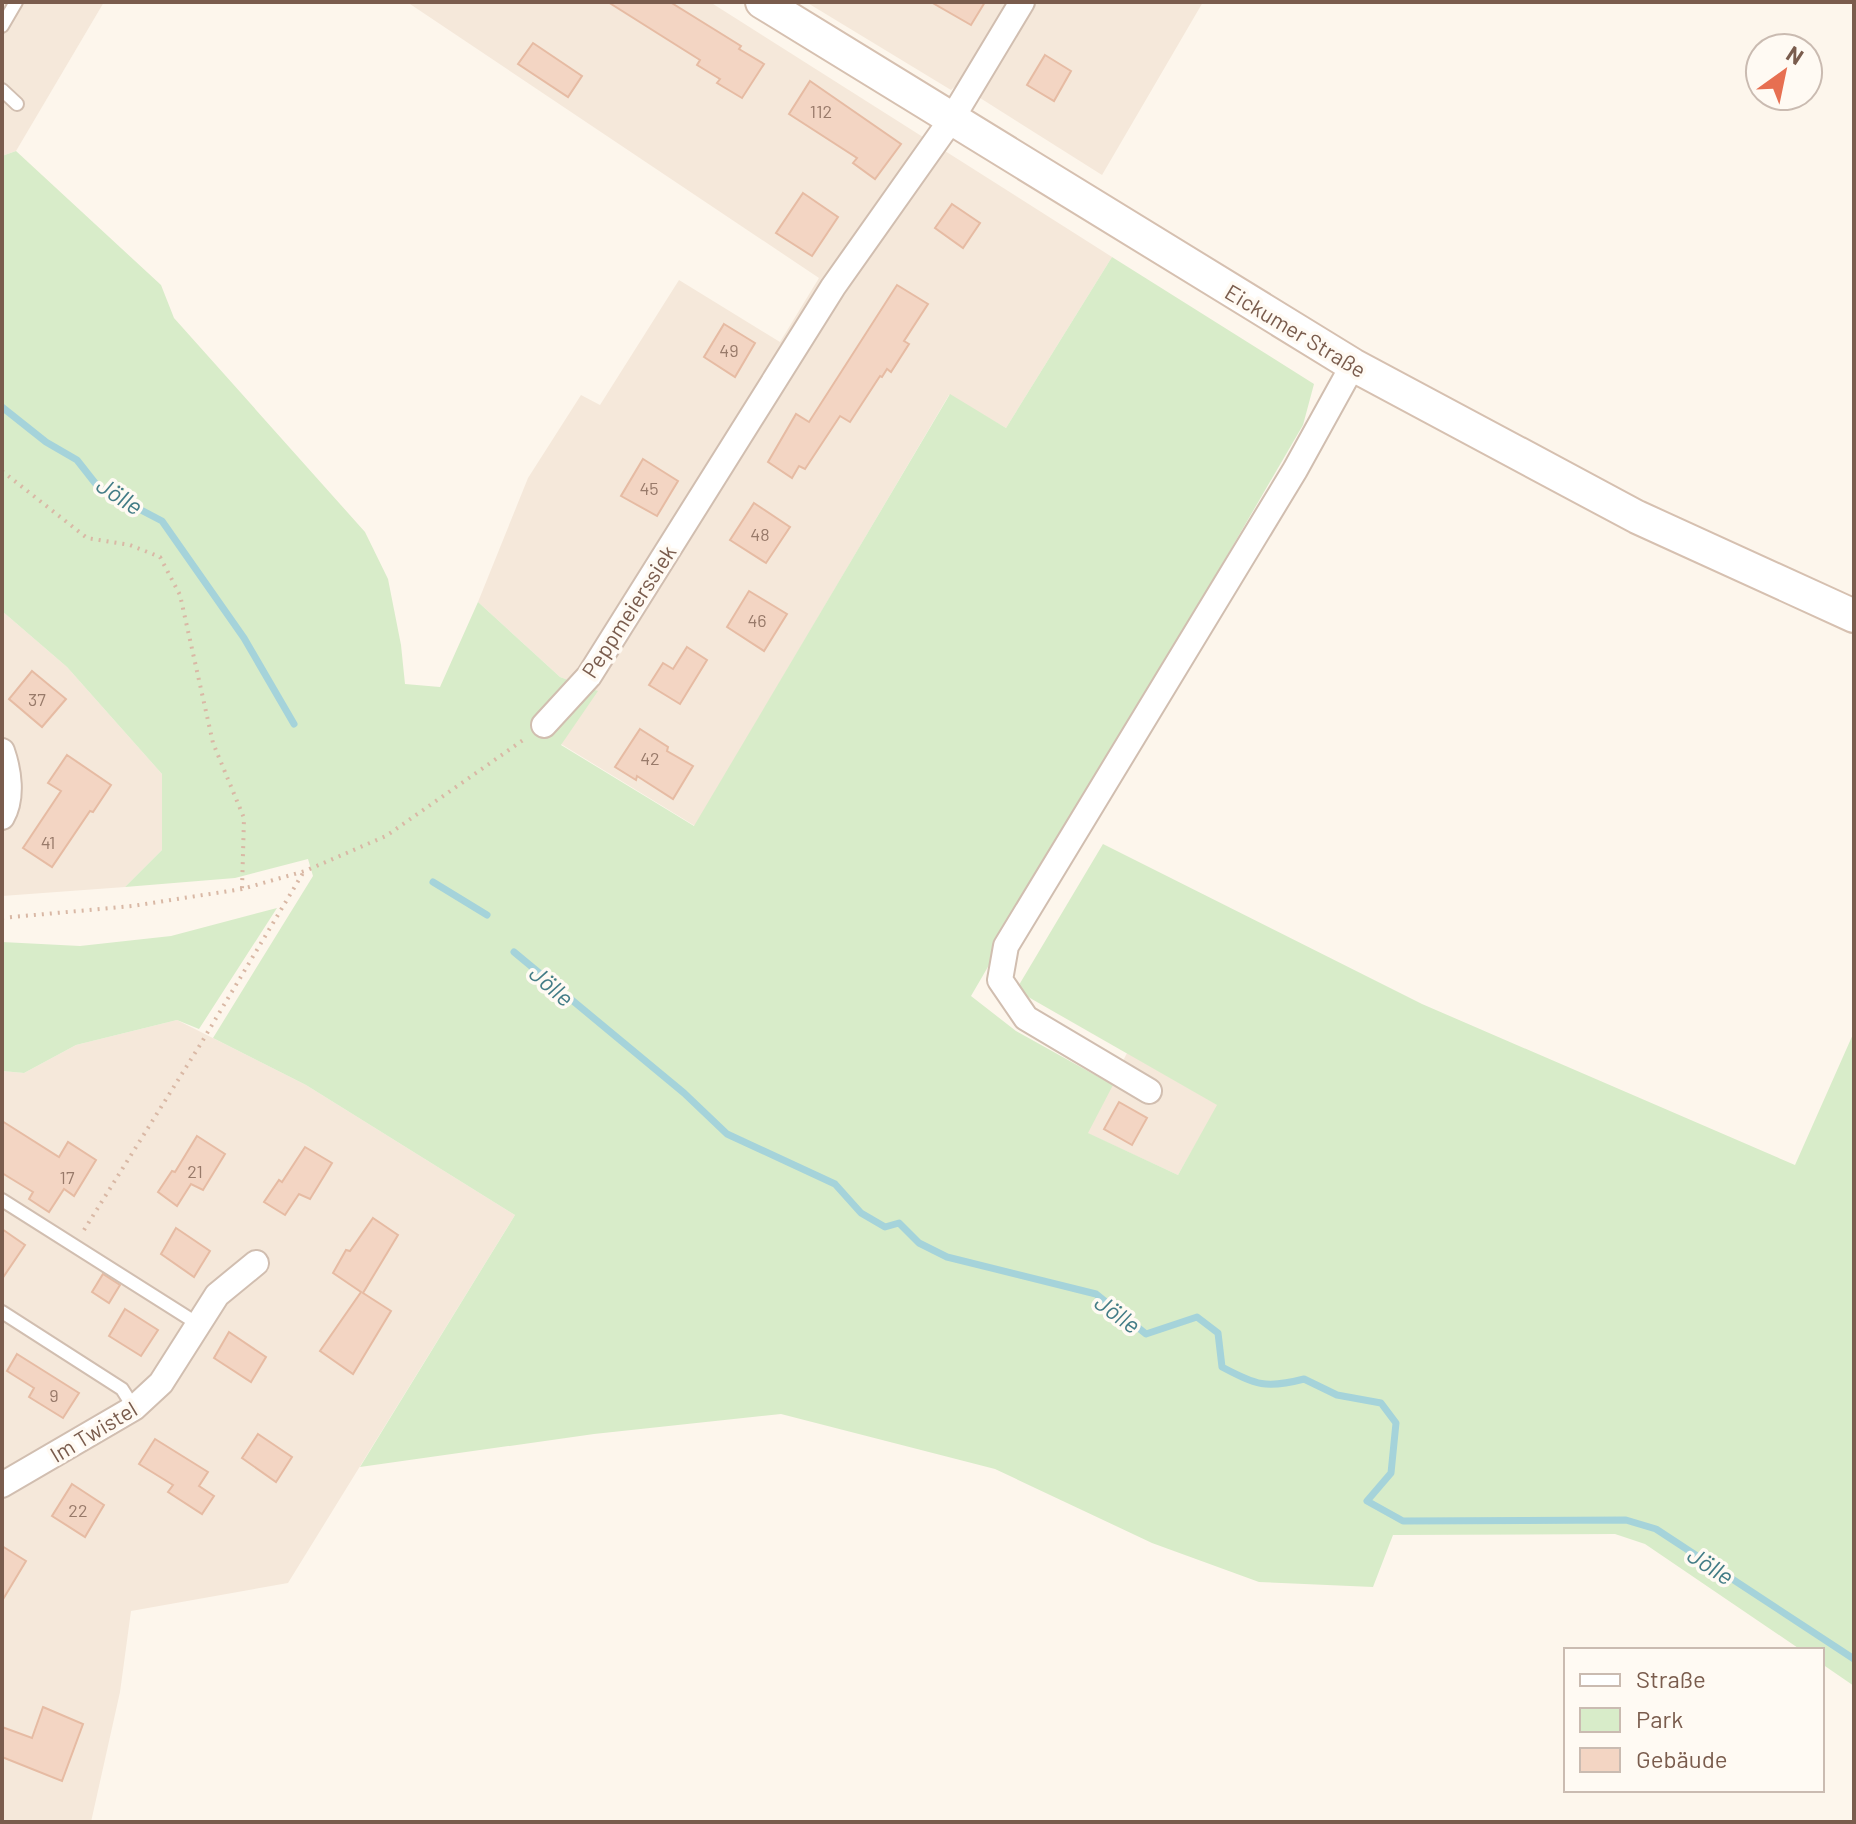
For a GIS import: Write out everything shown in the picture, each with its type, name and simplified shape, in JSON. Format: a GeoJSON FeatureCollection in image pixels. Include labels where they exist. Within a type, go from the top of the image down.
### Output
{"type":"FeatureCollection","features":[{"type":"Feature","properties":{"kind":"main road","name":"Eickumer Straße"},"geometry":{"type":"LineString","coordinates":[[762,2],[1353,365],[1637,517],[1854,616]]}},
{"type":"Feature","properties":{"kind":"street","name":"Peppmeierssiek"},"geometry":{"type":"LineString","coordinates":[[544,725],[589,676],[833,287],[951,120],[1022,2]]}},
{"type":"Feature","properties":{"kind":"street"},"geometry":{"type":"LineString","coordinates":[[1149,1091],[1026,1018],[1000,980],[1006,946],[1295,470],[1353,365]]}},
{"type":"Feature","properties":{"kind":"street"},"geometry":{"type":"LineString","coordinates":[[2,751],[9,797],[2,817]]}},
{"type":"Feature","properties":{"kind":"street","name":"Im Twistel"},"geometry":{"type":"LineString","coordinates":[[2,1485],[134,1408],[161,1383],[217,1295],[256,1263]]}},
{"type":"Feature","properties":{"kind":"lane"},"geometry":{"type":"LineString","coordinates":[[2,26],[16,2]]}},
{"type":"Feature","properties":{"kind":"lane"},"geometry":{"type":"LineString","coordinates":[[2,90],[17,104]]}},
{"type":"Feature","properties":{"kind":"lane"},"geometry":{"type":"LineString","coordinates":[[2,1200],[198,1324]]}},
{"type":"Feature","properties":{"kind":"lane"},"geometry":{"type":"LineString","coordinates":[[2,1312],[122,1389],[134,1408]]}},
{"type":"Feature","properties":{"kind":"path"},"geometry":{"type":"LineString","coordinates":[[2,471],[87,538],[130,545],[160,557],[180,595],[213,743],[244,818],[242,889]]}},
{"type":"Feature","properties":{"kind":"path"},"geometry":{"type":"LineString","coordinates":[[2,918],[132,906],[242,889],[305,871],[386,836],[544,725]]}},
{"type":"Feature","properties":{"kind":"path"},"geometry":{"type":"LineString","coordinates":[[74,1246],[305,871]]}},
{"type":"Feature","properties":{"kind":"shaded area"},"geometry":{"type":"Polygon","coordinates":[[[2,2],[104,2],[16,151],[2,156],[2,2]]]}},
{"type":"Feature","properties":{"kind":"shaded area"},"geometry":{"type":"Polygon","coordinates":[[[407,2],[710,2],[1112,257],[1006,428],[949,395],[695,826],[561,744],[597,691],[560,677],[478,602],[528,478],[581,395],[600,405],[679,280],[780,342],[819,278],[407,2]]]}},
{"type":"Feature","properties":{"kind":"shaded area"},"geometry":{"type":"Polygon","coordinates":[[[806,2],[1203,2],[1102,175],[958,84],[951,90],[806,2]]]}},
{"type":"Feature","properties":{"kind":"shaded area"},"geometry":{"type":"Polygon","coordinates":[[[2,611],[67,667],[162,774],[162,850],[125,887],[2,896],[2,611]]]}},
{"type":"Feature","properties":{"kind":"shaded area"},"geometry":{"type":"Polygon","coordinates":[[[177,1020],[306,1085],[515,1215],[288,1583],[131,1611],[120,1692],[91,1822],[2,1822],[2,1071],[24,1073],[76,1045],[177,1020]]]}},
{"type":"Feature","properties":{"kind":"shaded area"},"geometry":{"type":"Polygon","coordinates":[[[1127,1053],[1218,1105],[1178,1175],[1087,1133],[1127,1053]]]}},
{"type":"Feature","properties":{"kind":"green space"},"geometry":{"type":"Polygon","coordinates":[[[16,151],[161,285],[174,318],[365,532],[388,579],[405,684],[440,687],[478,602],[560,677],[598,691],[561,745],[694,826],[950,394],[1006,428],[1112,257],[1314,384],[1303,425],[971,996],[1016,1031],[1113,1085],[1088,1133],[1178,1175],[1217,1105],[1016,990],[1103,844],[1422,1004],[1795,1165],[1854,1032],[1854,1686],[1824,1665],[1824,1648],[1798,1648],[1645,1544],[1615,1534],[1393,1535],[1373,1587],[1259,1582],[1152,1543],[995,1469],[781,1414],[594,1434],[360,1467],[515,1215],[306,1085],[213,1038],[313,876],[308,859],[235,878],[125,887],[162,850],[162,774],[67,667],[2,611],[2,156],[16,151]]]}},
{"type":"Feature","properties":{"kind":"green space"},"geometry":{"type":"Polygon","coordinates":[[[277,908],[199,1029],[177,1020],[76,1045],[24,1073],[2,1071],[2,942],[80,946],[171,936],[277,908]]]}},
{"type":"Feature","properties":{"kind":"building"},"geometry":{"type":"Polygon","coordinates":[[[608,2],[670,2],[764,64],[742,98],[717,83],[720,79],[697,65],[700,60],[608,2]]]}},
{"type":"Feature","properties":{"kind":"building"},"geometry":{"type":"Polygon","coordinates":[[[931,2],[985,2],[971,25],[931,2]]]}},
{"type":"Feature","properties":{"kind":"building"},"geometry":{"type":"Polygon","coordinates":[[[533,43],[582,76],[568,97],[518,64],[533,43]]]}},
{"type":"Feature","properties":{"kind":"building"},"geometry":{"type":"Polygon","coordinates":[[[1045,55],[1071,71],[1054,101],[1027,85],[1045,55]]]}},
{"type":"Feature","properties":{"kind":"building"},"geometry":{"type":"Polygon","coordinates":[[[810,81],[901,144],[875,179],[853,163],[857,158],[789,114],[810,81]]]}},
{"type":"Feature","properties":{"kind":"building"},"geometry":{"type":"Polygon","coordinates":[[[803,193],[838,217],[812,256],[776,233],[803,193]]]}},
{"type":"Feature","properties":{"kind":"building"},"geometry":{"type":"Polygon","coordinates":[[[952,204],[980,223],[963,248],[935,228],[952,204]]]}},
{"type":"Feature","properties":{"kind":"building"},"geometry":{"type":"Polygon","coordinates":[[[897,285],[928,304],[904,341],[909,344],[891,372],[887,369],[880,376],[850,422],[840,416],[805,469],[799,466],[792,478],[768,462],[796,414],[809,422],[897,285]]]}},
{"type":"Feature","properties":{"kind":"building"},"geometry":{"type":"Polygon","coordinates":[[[724,324],[755,343],[735,377],[704,357],[724,324]]]}},
{"type":"Feature","properties":{"kind":"building"},"geometry":{"type":"Polygon","coordinates":[[[643,459],[678,481],[657,516],[621,496],[643,459]]]}},
{"type":"Feature","properties":{"kind":"building"},"geometry":{"type":"Polygon","coordinates":[[[754,503],[790,527],[766,563],[730,540],[754,503]]]}},
{"type":"Feature","properties":{"kind":"building"},"geometry":{"type":"Polygon","coordinates":[[[749,591],[787,614],[764,651],[727,627],[749,591]]]}},
{"type":"Feature","properties":{"kind":"building"},"geometry":{"type":"Polygon","coordinates":[[[687,647],[707,660],[680,704],[649,685],[663,663],[673,669],[687,647]]]}},
{"type":"Feature","properties":{"kind":"building"},"geometry":{"type":"Polygon","coordinates":[[[32,671],[66,699],[42,727],[9,699],[32,671]]]}},
{"type":"Feature","properties":{"kind":"building"},"geometry":{"type":"Polygon","coordinates":[[[640,729],[668,747],[667,751],[693,766],[673,799],[637,776],[636,780],[615,767],[640,729]]]}},
{"type":"Feature","properties":{"kind":"building"},"geometry":{"type":"Polygon","coordinates":[[[67,755],[111,785],[52,867],[23,848],[61,791],[48,783],[67,755]]]}},
{"type":"Feature","properties":{"kind":"building"},"geometry":{"type":"Polygon","coordinates":[[[1119,1102],[1147,1118],[1132,1145],[1104,1129],[1119,1102]]]}},
{"type":"Feature","properties":{"kind":"building"},"geometry":{"type":"Polygon","coordinates":[[[2,1121],[59,1157],[68,1142],[96,1160],[74,1196],[64,1189],[49,1212],[29,1199],[33,1192],[2,1173],[2,1121]]]}},
{"type":"Feature","properties":{"kind":"building"},"geometry":{"type":"Polygon","coordinates":[[[197,1136],[225,1154],[203,1190],[191,1184],[177,1206],[158,1192],[172,1171],[175,1172],[197,1136]]]}},
{"type":"Feature","properties":{"kind":"building"},"geometry":{"type":"Polygon","coordinates":[[[305,1147],[332,1163],[310,1199],[299,1194],[285,1215],[264,1202],[279,1180],[282,1182],[305,1147]]]}},
{"type":"Feature","properties":{"kind":"building"},"geometry":{"type":"Polygon","coordinates":[[[373,1218],[398,1235],[363,1293],[391,1311],[353,1374],[320,1351],[361,1292],[333,1273],[346,1250],[350,1251],[373,1218]]]}},
{"type":"Feature","properties":{"kind":"building"},"geometry":{"type":"Polygon","coordinates":[[[176,1228],[210,1251],[194,1277],[161,1254],[176,1228]]]}},
{"type":"Feature","properties":{"kind":"building"},"geometry":{"type":"Polygon","coordinates":[[[2,1229],[25,1245],[2,1279],[2,1229]]]}},
{"type":"Feature","properties":{"kind":"building"},"geometry":{"type":"Polygon","coordinates":[[[103,1274],[120,1285],[109,1303],[92,1292],[103,1274]]]}},
{"type":"Feature","properties":{"kind":"building"},"geometry":{"type":"Polygon","coordinates":[[[125,1309],[158,1330],[141,1356],[109,1336],[125,1309]]]}},
{"type":"Feature","properties":{"kind":"building"},"geometry":{"type":"Polygon","coordinates":[[[229,1332],[266,1357],[251,1382],[214,1358],[229,1332]]]}},
{"type":"Feature","properties":{"kind":"building"},"geometry":{"type":"Polygon","coordinates":[[[17,1354],[79,1393],[63,1418],[29,1397],[34,1388],[7,1371],[17,1354]]]}},
{"type":"Feature","properties":{"kind":"building"},"geometry":{"type":"Polygon","coordinates":[[[258,1434],[292,1457],[276,1482],[242,1458],[258,1434]]]}},
{"type":"Feature","properties":{"kind":"building"},"geometry":{"type":"Polygon","coordinates":[[[155,1439],[208,1472],[199,1486],[214,1496],[202,1514],[168,1492],[173,1485],[139,1464],[155,1439]]]}},
{"type":"Feature","properties":{"kind":"building"},"geometry":{"type":"Polygon","coordinates":[[[72,1484],[104,1505],[85,1537],[52,1516],[72,1484]]]}},
{"type":"Feature","properties":{"kind":"building"},"geometry":{"type":"Polygon","coordinates":[[[2,1546],[26,1561],[2,1601],[2,1546]]]}},
{"type":"Feature","properties":{"kind":"building"},"geometry":{"type":"Polygon","coordinates":[[[43,1707],[83,1724],[62,1781],[2,1757],[2,1727],[32,1738],[43,1707]]]}},
{"type":"Feature","properties":{"kind":"waterway","name":"Jölle"},"geometry":{"type":"LineString","coordinates":[[2,407],[46,442],[77,460],[99,488],[162,521],[244,638],[294,724]]}},
{"type":"Feature","properties":{"kind":"waterway","name":"Jölle"},"geometry":{"type":"LineString","coordinates":[[433,882],[487,915]]}},
{"type":"Feature","properties":{"kind":"waterway","name":"Jölle"},"geometry":{"type":"LineString","coordinates":[[514,952],[684,1093],[727,1134],[835,1184],[861,1213],[885,1227],[899,1223],[919,1243],[947,1257],[1096,1294],[1146,1334],[1197,1317],[1218,1333],[1222,1367],[1244,1378],[1262,1384],[1304,1379],[1337,1395],[1381,1403],[1396,1423],[1391,1473],[1367,1501],[1403,1521],[1626,1520],[1656,1529],[1854,1659]]}}]}
